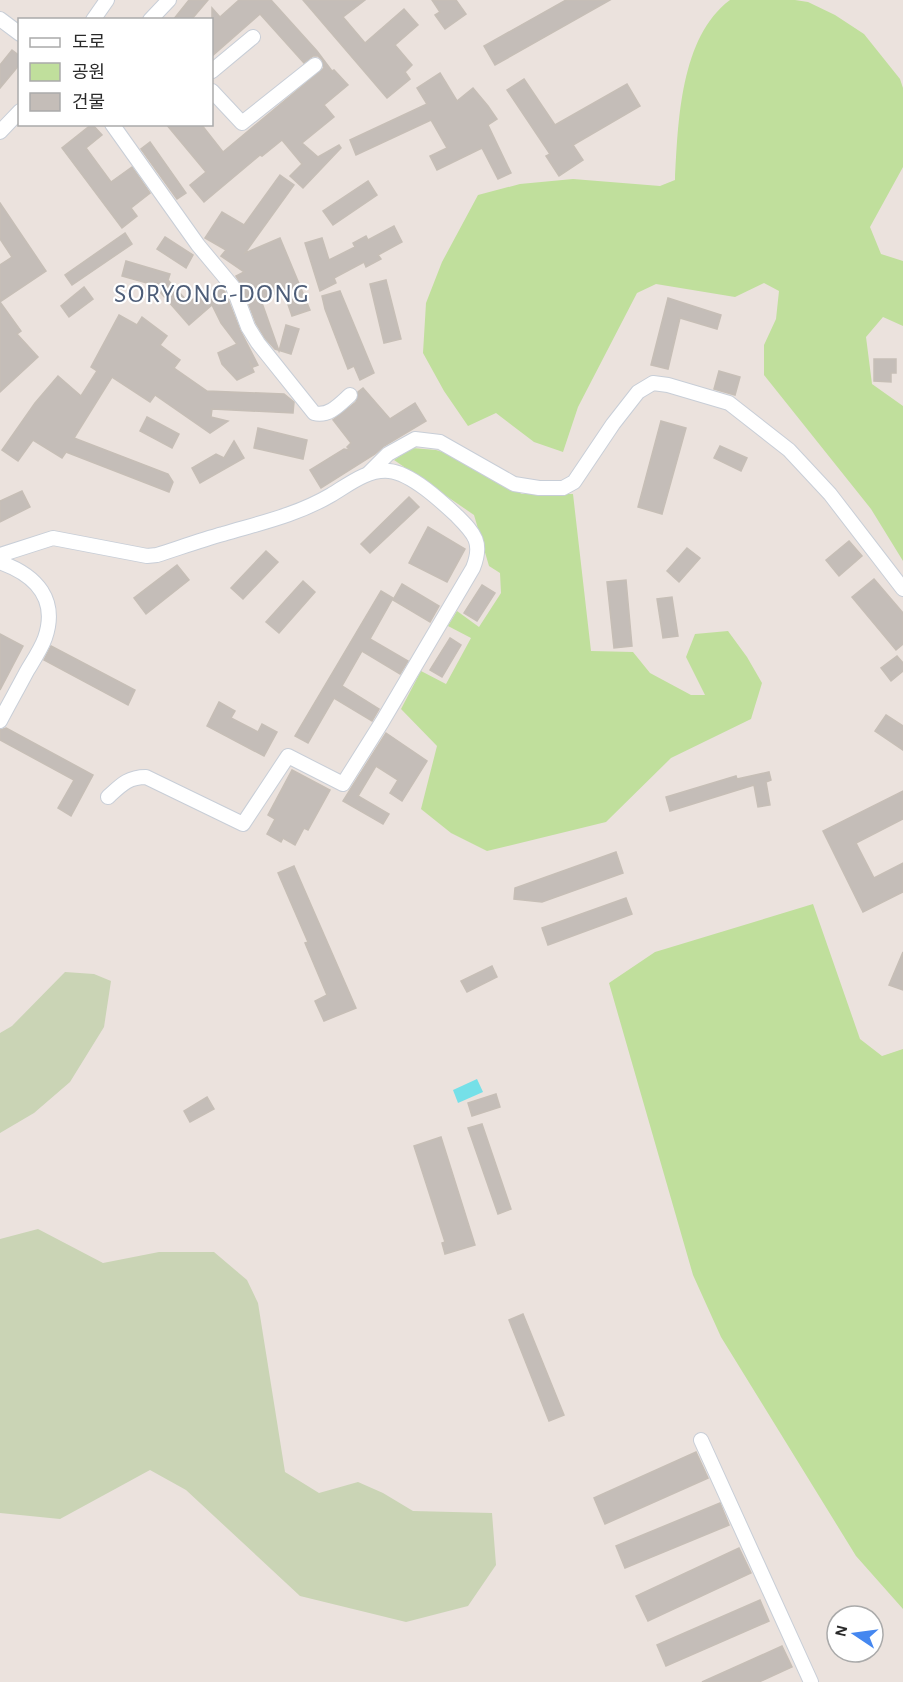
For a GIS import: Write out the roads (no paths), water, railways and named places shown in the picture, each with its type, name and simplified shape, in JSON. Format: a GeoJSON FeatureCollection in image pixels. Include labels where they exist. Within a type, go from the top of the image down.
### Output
{"type":"FeatureCollection","features":[{"type":"Feature","properties":{"kind":"street"},"geometry":{"type":"LineString","coordinates":[[94,18],[107,0]]}},
{"type":"Feature","properties":{"kind":"street"},"geometry":{"type":"LineString","coordinates":[[152,18],[169,0]]}},
{"type":"Feature","properties":{"kind":"street"},"geometry":{"type":"LineString","coordinates":[[0,19],[18,32]]}},
{"type":"Feature","properties":{"kind":"street"},"geometry":{"type":"LineString","coordinates":[[213,70],[253,37]]}},
{"type":"Feature","properties":{"kind":"street"},"geometry":{"type":"LineString","coordinates":[[213,92],[242,123],[315,65]]}},
{"type":"Feature","properties":{"kind":"street"},"geometry":{"type":"LineString","coordinates":[[0,132],[18,113]]}},
{"type":"Feature","properties":{"kind":"street"},"geometry":{"type":"LineString","coordinates":[[113,126],[198,245],[233,287],[248,327],[258,343],[314,413],[320,415],[333,410],[350,394]]}},
{"type":"Feature","properties":{"kind":"street"},"geometry":{"type":"LineString","coordinates":[[1,563],[52,538],[147,556],[157,555],[277,519],[317,503],[369,473],[388,454],[415,439],[440,442],[514,484],[539,488],[563,488],[574,482],[613,424],[638,392],[653,383],[668,385],[729,403],[789,450],[830,494],[903,589]]}},
{"type":"Feature","properties":{"kind":"street"},"geometry":{"type":"LineString","coordinates":[[108,797],[124,782],[134,777],[146,777],[243,824],[288,756],[343,784],[467,578],[479,552],[476,539],[457,517],[416,481],[390,471],[369,473]]}},
{"type":"Feature","properties":{"kind":"street"},"geometry":{"type":"LineString","coordinates":[[0,721],[45,639],[50,617],[46,598],[36,583],[14,567],[1,563]]}},
{"type":"Feature","properties":{"kind":"street"},"geometry":{"type":"LineString","coordinates":[[701,1440],[811,1682]]}},
{"type":"Feature","properties":{"kind":"water"},"geometry":{"type":"Polygon","coordinates":[[[477,1079],[483,1092],[458,1103],[453,1090],[477,1079]]]}},
{"type":"Feature","properties":{"kind":"district","name":"SORYONG-DONG"},"geometry":{"type":"Point","coordinates":[212,293]}}]}
